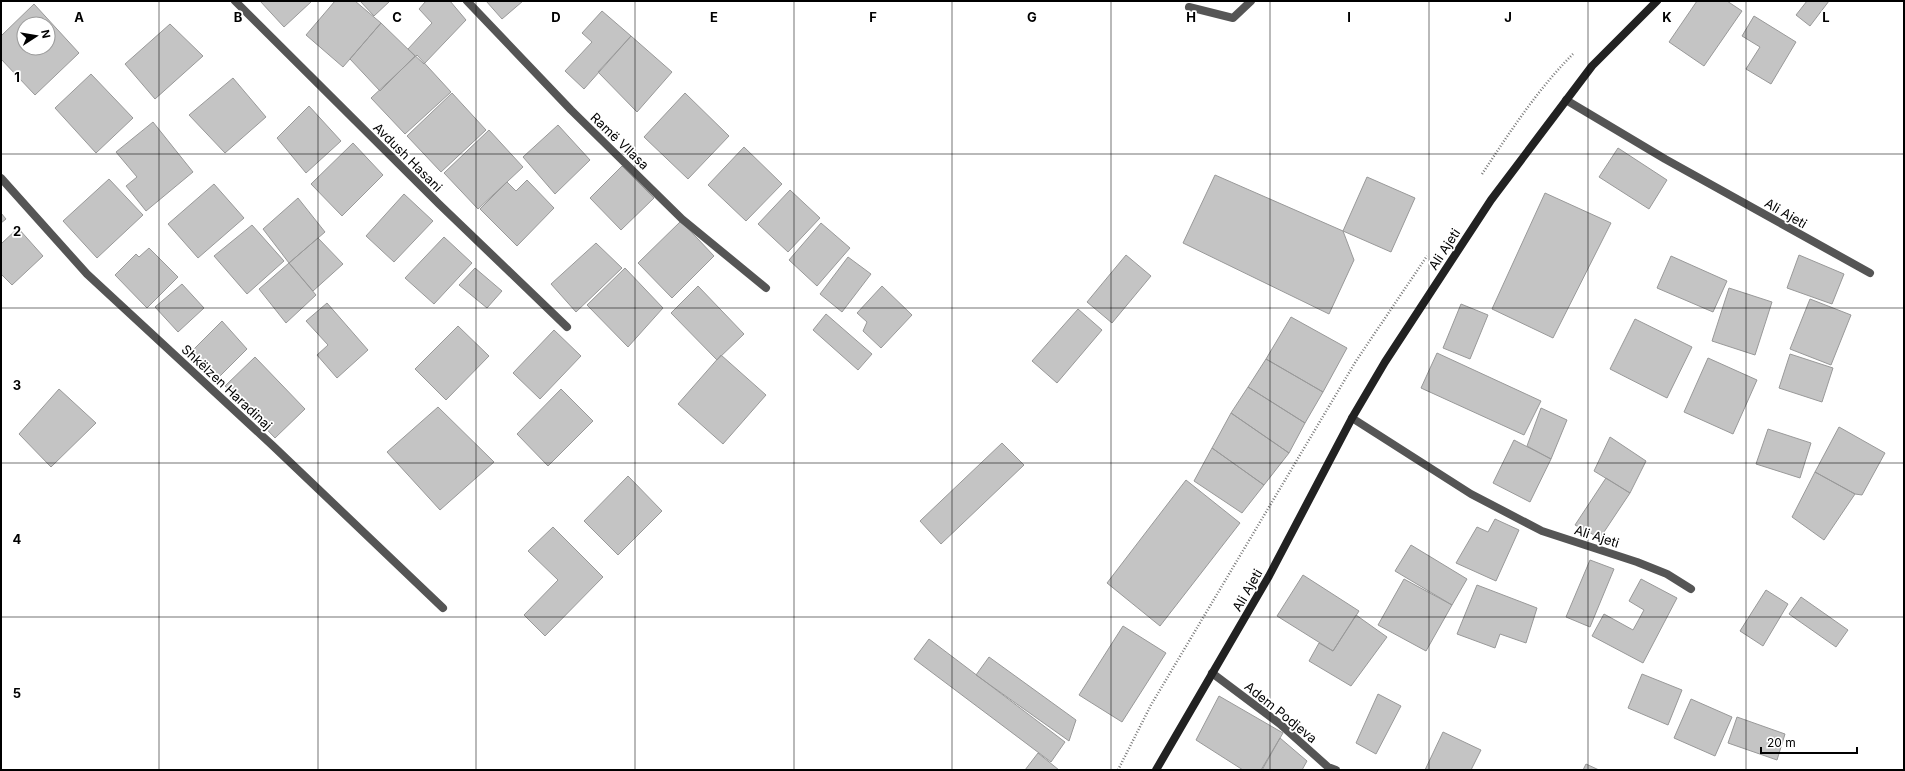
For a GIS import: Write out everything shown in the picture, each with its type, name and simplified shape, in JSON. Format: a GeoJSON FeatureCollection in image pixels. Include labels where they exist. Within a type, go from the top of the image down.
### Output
{"type":"FeatureCollection","features":[{"type":"Feature","properties":{"kind":"main road","name":"Ali Ajeti"},"geometry":{"type":"LineString","coordinates":[[1156,770],[1268,576],[1352,418],[1385,362],[1491,200],[1566,100],[1592,66],[1657,1]]}},
{"type":"Feature","properties":{"kind":"street","name":"Avdush Hasani"},"geometry":{"type":"LineString","coordinates":[[235,1],[444,210],[566,327]]}},
{"type":"Feature","properties":{"kind":"street","name":"Ramë Vllasa"},"geometry":{"type":"LineString","coordinates":[[467,1],[571,110],[682,219],[766,288]]}},
{"type":"Feature","properties":{"kind":"street"},"geometry":{"type":"LineString","coordinates":[[1189,6],[1234,18],[1251,1]]}},
{"type":"Feature","properties":{"kind":"street","name":"Ali Ajeti"},"geometry":{"type":"LineString","coordinates":[[1566,100],[1665,159],[1870,273]]}},
{"type":"Feature","properties":{"kind":"street","name":"Shkëlzen Haradinaj"},"geometry":{"type":"LineString","coordinates":[[1,178],[87,274],[272,445],[443,608]]}},
{"type":"Feature","properties":{"kind":"street","name":"Ali Ajeti"},"geometry":{"type":"LineString","coordinates":[[1352,418],[1470,494],[1542,532],[1637,562],[1667,574],[1691,589]]}},
{"type":"Feature","properties":{"kind":"street","name":"Adem Podjeva"},"geometry":{"type":"LineString","coordinates":[[1212,673],[1280,724],[1328,767],[1336,770]]}},
{"type":"Feature","properties":{"kind":"building"},"geometry":{"type":"Polygon","coordinates":[[[260,1],[312,1],[284,27],[260,1]]]}},
{"type":"Feature","properties":{"kind":"building"},"geometry":{"type":"Polygon","coordinates":[[[335,1],[355,1],[381,23],[343,67],[306,35],[335,1]]]}},
{"type":"Feature","properties":{"kind":"building"},"geometry":{"type":"Polygon","coordinates":[[[360,1],[390,1],[374,16],[360,1]]]}},
{"type":"Feature","properties":{"kind":"building"},"geometry":{"type":"Polygon","coordinates":[[[426,1],[450,1],[466,20],[424,64],[408,49],[432,23],[419,9],[426,1]]]}},
{"type":"Feature","properties":{"kind":"building"},"geometry":{"type":"Polygon","coordinates":[[[486,1],[523,1],[502,19],[486,1]]]}},
{"type":"Feature","properties":{"kind":"building"},"geometry":{"type":"Polygon","coordinates":[[[1697,1],[1727,1],[1742,11],[1704,66],[1669,42],[1697,1]]]}},
{"type":"Feature","properties":{"kind":"building"},"geometry":{"type":"Polygon","coordinates":[[[1807,1],[1829,1],[1810,26],[1796,15],[1807,1]]]}},
{"type":"Feature","properties":{"kind":"building"},"geometry":{"type":"Polygon","coordinates":[[[34,4],[45,16],[22,16],[34,4]]]}},
{"type":"Feature","properties":{"kind":"building"},"geometry":{"type":"Polygon","coordinates":[[[602,11],[631,36],[584,89],[565,71],[592,42],[582,33],[602,11]]]}},
{"type":"Feature","properties":{"kind":"building"},"geometry":{"type":"Polygon","coordinates":[[[1754,16],[1796,42],[1771,84],[1746,69],[1760,47],[1742,36],[1754,16]]]}},
{"type":"Feature","properties":{"kind":"building"},"geometry":{"type":"Polygon","coordinates":[[[16,21],[16,56],[56,56],[56,28],[79,53],[35,95],[1,59],[1,36],[16,21]]]}},
{"type":"Feature","properties":{"kind":"building"},"geometry":{"type":"Polygon","coordinates":[[[381,23],[415,56],[380,91],[350,59],[381,23]]]}},
{"type":"Feature","properties":{"kind":"building"},"geometry":{"type":"Polygon","coordinates":[[[170,24],[203,56],[155,99],[125,64],[170,24]]]}},
{"type":"Feature","properties":{"kind":"building"},"geometry":{"type":"Polygon","coordinates":[[[631,36],[672,72],[637,112],[598,72],[631,36]]]}},
{"type":"Feature","properties":{"kind":"building"},"geometry":{"type":"Polygon","coordinates":[[[417,55],[451,92],[405,134],[371,98],[417,55]]]}},
{"type":"Feature","properties":{"kind":"building"},"geometry":{"type":"Polygon","coordinates":[[[91,74],[133,118],[96,153],[55,108],[91,74]]]}},
{"type":"Feature","properties":{"kind":"building"},"geometry":{"type":"Polygon","coordinates":[[[233,78],[266,117],[225,153],[189,115],[233,78]]]}},
{"type":"Feature","properties":{"kind":"building"},"geometry":{"type":"Polygon","coordinates":[[[452,93],[486,130],[441,172],[407,136],[452,93]]]}},
{"type":"Feature","properties":{"kind":"building"},"geometry":{"type":"Polygon","coordinates":[[[685,93],[729,136],[688,179],[644,137],[685,93]]]}},
{"type":"Feature","properties":{"kind":"building"},"geometry":{"type":"Polygon","coordinates":[[[309,106],[341,141],[306,173],[277,138],[309,106]]]}},
{"type":"Feature","properties":{"kind":"building"},"geometry":{"type":"Polygon","coordinates":[[[153,122],[193,172],[146,211],[126,186],[137,177],[116,152],[153,122]]]}},
{"type":"Feature","properties":{"kind":"building"},"geometry":{"type":"Polygon","coordinates":[[[558,125],[590,160],[555,194],[523,157],[558,125]]]}},
{"type":"Feature","properties":{"kind":"building"},"geometry":{"type":"Polygon","coordinates":[[[489,130],[523,167],[478,209],[444,173],[489,130]]]}},
{"type":"Feature","properties":{"kind":"building"},"geometry":{"type":"Polygon","coordinates":[[[353,143],[383,175],[342,216],[311,184],[353,143]]]}},
{"type":"Feature","properties":{"kind":"building"},"geometry":{"type":"Polygon","coordinates":[[[744,147],[782,184],[746,221],[708,185],[744,147]]]}},
{"type":"Feature","properties":{"kind":"building"},"geometry":{"type":"Polygon","coordinates":[[[1618,148],[1667,180],[1649,209],[1599,177],[1618,148]]]}},
{"type":"Feature","properties":{"kind":"building"},"geometry":{"type":"Polygon","coordinates":[[[622,166],[654,198],[621,230],[590,198],[622,166]]]}},
{"type":"Feature","properties":{"kind":"building"},"geometry":{"type":"Polygon","coordinates":[[[1215,175],[1343,231],[1354,260],[1329,314],[1183,243],[1215,175]]]}},
{"type":"Feature","properties":{"kind":"building"},"geometry":{"type":"Polygon","coordinates":[[[1367,177],[1415,198],[1391,252],[1343,231],[1367,177]]]}},
{"type":"Feature","properties":{"kind":"building"},"geometry":{"type":"Polygon","coordinates":[[[109,179],[143,215],[97,258],[63,221],[109,179]]]}},
{"type":"Feature","properties":{"kind":"building"},"geometry":{"type":"Polygon","coordinates":[[[527,180],[554,208],[517,246],[480,209],[507,182],[516,191],[527,180]]]}},
{"type":"Feature","properties":{"kind":"building"},"geometry":{"type":"Polygon","coordinates":[[[214,184],[244,218],[198,258],[168,224],[214,184]]]}},
{"type":"Feature","properties":{"kind":"building"},"geometry":{"type":"Polygon","coordinates":[[[790,190],[820,218],[788,252],[758,224],[790,190]]]}},
{"type":"Feature","properties":{"kind":"building"},"geometry":{"type":"Polygon","coordinates":[[[1545,193],[1611,223],[1553,338],[1492,309],[1545,193]]]}},
{"type":"Feature","properties":{"kind":"building"},"geometry":{"type":"Polygon","coordinates":[[[404,194],[433,221],[394,262],[366,236],[404,194]]]}},
{"type":"Feature","properties":{"kind":"building"},"geometry":{"type":"Polygon","coordinates":[[[298,198],[325,232],[289,263],[263,229],[298,198]]]}},
{"type":"Feature","properties":{"kind":"building"},"geometry":{"type":"Polygon","coordinates":[[[1,213],[6,219],[1,223],[1,213]]]}},
{"type":"Feature","properties":{"kind":"building"},"geometry":{"type":"Polygon","coordinates":[[[681,221],[714,256],[672,298],[638,263],[681,221]]]}},
{"type":"Feature","properties":{"kind":"building"},"geometry":{"type":"Polygon","coordinates":[[[821,223],[850,248],[817,286],[789,260],[821,223]]]}},
{"type":"Feature","properties":{"kind":"building"},"geometry":{"type":"Polygon","coordinates":[[[252,225],[284,261],[247,294],[214,256],[252,225]]]}},
{"type":"Feature","properties":{"kind":"building"},"geometry":{"type":"Polygon","coordinates":[[[18,228],[43,256],[12,285],[1,274],[1,244],[18,228]]]}},
{"type":"Feature","properties":{"kind":"building"},"geometry":{"type":"Polygon","coordinates":[[[444,237],[472,263],[434,304],[405,278],[444,237]]]}},
{"type":"Feature","properties":{"kind":"building"},"geometry":{"type":"Polygon","coordinates":[[[318,238],[343,264],[313,291],[289,263],[318,238]]]}},
{"type":"Feature","properties":{"kind":"building"},"geometry":{"type":"Polygon","coordinates":[[[596,243],[622,268],[576,312],[551,284],[596,243]]]}},
{"type":"Feature","properties":{"kind":"building"},"geometry":{"type":"Polygon","coordinates":[[[149,248],[178,277],[147,308],[115,275],[136,254],[139,257],[149,248]]]}},
{"type":"Feature","properties":{"kind":"building"},"geometry":{"type":"Polygon","coordinates":[[[1126,255],[1151,276],[1112,323],[1087,302],[1126,255]]]}},
{"type":"Feature","properties":{"kind":"building"},"geometry":{"type":"Polygon","coordinates":[[[1799,255],[1844,274],[1832,304],[1787,288],[1799,255]]]}},
{"type":"Feature","properties":{"kind":"building"},"geometry":{"type":"Polygon","coordinates":[[[1671,256],[1727,281],[1713,312],[1657,288],[1671,256]]]}},
{"type":"Feature","properties":{"kind":"building"},"geometry":{"type":"Polygon","coordinates":[[[848,257],[871,274],[842,312],[820,294],[848,257]]]}},
{"type":"Feature","properties":{"kind":"building"},"geometry":{"type":"Polygon","coordinates":[[[289,263],[316,295],[286,323],[259,289],[289,263]]]}},
{"type":"Feature","properties":{"kind":"building"},"geometry":{"type":"Polygon","coordinates":[[[475,268],[502,291],[487,308],[459,285],[475,268]]]}},
{"type":"Feature","properties":{"kind":"building"},"geometry":{"type":"Polygon","coordinates":[[[625,268],[663,308],[628,347],[587,305],[625,268]]]}},
{"type":"Feature","properties":{"kind":"building"},"geometry":{"type":"Polygon","coordinates":[[[182,284],[204,308],[178,332],[155,307],[182,284]]]}},
{"type":"Feature","properties":{"kind":"building"},"geometry":{"type":"Polygon","coordinates":[[[698,286],[744,334],[717,360],[671,313],[698,286]]]}},
{"type":"Feature","properties":{"kind":"building"},"geometry":{"type":"Polygon","coordinates":[[[882,286],[912,315],[881,348],[863,331],[867,322],[857,313],[882,286]]]}},
{"type":"Feature","properties":{"kind":"building"},"geometry":{"type":"Polygon","coordinates":[[[1729,288],[1772,302],[1755,355],[1712,341],[1729,288]]]}},
{"type":"Feature","properties":{"kind":"building"},"geometry":{"type":"Polygon","coordinates":[[[1810,299],[1851,315],[1831,365],[1790,349],[1810,299]]]}},
{"type":"Feature","properties":{"kind":"building"},"geometry":{"type":"Polygon","coordinates":[[[327,303],[368,350],[337,378],[317,355],[328,345],[306,321],[327,303]]]}},
{"type":"Feature","properties":{"kind":"building"},"geometry":{"type":"Polygon","coordinates":[[[1461,304],[1488,315],[1470,359],[1443,348],[1461,304]]]}},
{"type":"Feature","properties":{"kind":"building"},"geometry":{"type":"Polygon","coordinates":[[[1078,309],[1102,330],[1057,383],[1032,361],[1078,309]]]}},
{"type":"Feature","properties":{"kind":"building"},"geometry":{"type":"Polygon","coordinates":[[[826,314],[872,354],[858,370],[813,330],[826,314]]]}},
{"type":"Feature","properties":{"kind":"building"},"geometry":{"type":"Polygon","coordinates":[[[1291,317],[1347,348],[1323,392],[1266,359],[1291,317]]]}},
{"type":"Feature","properties":{"kind":"building"},"geometry":{"type":"Polygon","coordinates":[[[1635,319],[1692,347],[1667,398],[1610,369],[1635,319]]]}},
{"type":"Feature","properties":{"kind":"building"},"geometry":{"type":"Polygon","coordinates":[[[222,321],[247,349],[218,378],[192,351],[222,321]]]}},
{"type":"Feature","properties":{"kind":"building"},"geometry":{"type":"Polygon","coordinates":[[[458,326],[489,356],[446,400],[415,369],[458,326]]]}},
{"type":"Feature","properties":{"kind":"building"},"geometry":{"type":"Polygon","coordinates":[[[554,330],[581,356],[540,399],[513,373],[554,330]]]}},
{"type":"Feature","properties":{"kind":"building"},"geometry":{"type":"Polygon","coordinates":[[[1437,353],[1541,401],[1524,435],[1421,388],[1437,353]]]}},
{"type":"Feature","properties":{"kind":"building"},"geometry":{"type":"Polygon","coordinates":[[[1790,354],[1833,368],[1822,402],[1779,388],[1790,354]]]}},
{"type":"Feature","properties":{"kind":"building"},"geometry":{"type":"Polygon","coordinates":[[[721,355],[766,395],[723,444],[678,404],[721,355]]]}},
{"type":"Feature","properties":{"kind":"building"},"geometry":{"type":"Polygon","coordinates":[[[255,357],[305,409],[275,438],[225,386],[255,357]]]}},
{"type":"Feature","properties":{"kind":"building"},"geometry":{"type":"Polygon","coordinates":[[[1708,358],[1757,380],[1733,434],[1684,412],[1708,358]]]}},
{"type":"Feature","properties":{"kind":"building"},"geometry":{"type":"Polygon","coordinates":[[[1266,359],[1323,392],[1305,423],[1248,387],[1266,359]]]}},
{"type":"Feature","properties":{"kind":"building"},"geometry":{"type":"Polygon","coordinates":[[[1248,387],[1305,423],[1289,453],[1231,413],[1248,387]]]}},
{"type":"Feature","properties":{"kind":"building"},"geometry":{"type":"Polygon","coordinates":[[[59,389],[96,423],[51,467],[19,434],[59,389]]]}},
{"type":"Feature","properties":{"kind":"building"},"geometry":{"type":"Polygon","coordinates":[[[561,389],[593,421],[548,466],[517,434],[561,389]]]}},
{"type":"Feature","properties":{"kind":"building"},"geometry":{"type":"Polygon","coordinates":[[[438,407],[494,462],[440,510],[387,452],[438,407]]]}},
{"type":"Feature","properties":{"kind":"building"},"geometry":{"type":"Polygon","coordinates":[[[1541,408],[1567,420],[1551,459],[1527,446],[1541,408]]]}},
{"type":"Feature","properties":{"kind":"building"},"geometry":{"type":"Polygon","coordinates":[[[1231,413],[1289,453],[1264,485],[1212,448],[1231,413]]]}},
{"type":"Feature","properties":{"kind":"building"},"geometry":{"type":"Polygon","coordinates":[[[1839,427],[1885,453],[1862,495],[1855,494],[1815,472],[1839,427]]]}},
{"type":"Feature","properties":{"kind":"building"},"geometry":{"type":"Polygon","coordinates":[[[1768,429],[1811,443],[1800,478],[1756,464],[1768,429]]]}},
{"type":"Feature","properties":{"kind":"building"},"geometry":{"type":"Polygon","coordinates":[[[1610,437],[1646,461],[1630,493],[1594,471],[1610,437]]]}},
{"type":"Feature","properties":{"kind":"building"},"geometry":{"type":"Polygon","coordinates":[[[1514,440],[1551,459],[1530,502],[1493,483],[1514,440]]]}},
{"type":"Feature","properties":{"kind":"building"},"geometry":{"type":"Polygon","coordinates":[[[1002,443],[1024,465],[941,544],[920,521],[1002,443]]]}},
{"type":"Feature","properties":{"kind":"building"},"geometry":{"type":"Polygon","coordinates":[[[1212,448],[1264,485],[1242,513],[1194,481],[1212,448]]]}},
{"type":"Feature","properties":{"kind":"building"},"geometry":{"type":"Polygon","coordinates":[[[1815,472],[1855,494],[1824,540],[1792,517],[1815,472]]]}},
{"type":"Feature","properties":{"kind":"building"},"geometry":{"type":"Polygon","coordinates":[[[628,476],[662,511],[618,555],[584,521],[628,476]]]}},
{"type":"Feature","properties":{"kind":"building"},"geometry":{"type":"Polygon","coordinates":[[[1606,478],[1630,493],[1600,538],[1575,525],[1606,478]]]}},
{"type":"Feature","properties":{"kind":"building"},"geometry":{"type":"Polygon","coordinates":[[[1186,480],[1240,523],[1160,626],[1107,583],[1186,480]]]}},
{"type":"Feature","properties":{"kind":"building"},"geometry":{"type":"Polygon","coordinates":[[[1495,519],[1519,530],[1496,581],[1456,563],[1477,527],[1488,532],[1495,519]]]}},
{"type":"Feature","properties":{"kind":"building"},"geometry":{"type":"Polygon","coordinates":[[[553,527],[603,577],[545,636],[524,615],[558,580],[528,551],[553,527]]]}},
{"type":"Feature","properties":{"kind":"building"},"geometry":{"type":"Polygon","coordinates":[[[1411,545],[1467,579],[1452,605],[1395,571],[1411,545]]]}},
{"type":"Feature","properties":{"kind":"building"},"geometry":{"type":"Polygon","coordinates":[[[1590,560],[1614,569],[1590,627],[1566,617],[1590,560]]]}},
{"type":"Feature","properties":{"kind":"building"},"geometry":{"type":"Polygon","coordinates":[[[1303,575],[1359,611],[1333,651],[1277,616],[1303,575]]]}},
{"type":"Feature","properties":{"kind":"building"},"geometry":{"type":"Polygon","coordinates":[[[1404,579],[1452,605],[1426,651],[1378,625],[1404,579]]]}},
{"type":"Feature","properties":{"kind":"building"},"geometry":{"type":"Polygon","coordinates":[[[1641,579],[1677,598],[1643,663],[1592,636],[1604,614],[1633,630],[1644,610],[1629,601],[1641,579]]]}},
{"type":"Feature","properties":{"kind":"building"},"geometry":{"type":"Polygon","coordinates":[[[1477,585],[1537,608],[1526,643],[1500,634],[1495,648],[1457,634],[1477,585]]]}},
{"type":"Feature","properties":{"kind":"building"},"geometry":{"type":"Polygon","coordinates":[[[1766,590],[1788,604],[1763,646],[1740,631],[1766,590]]]}},
{"type":"Feature","properties":{"kind":"building"},"geometry":{"type":"Polygon","coordinates":[[[1801,597],[1848,630],[1836,647],[1789,614],[1801,597]]]}},
{"type":"Feature","properties":{"kind":"building"},"geometry":{"type":"Polygon","coordinates":[[[1356,615],[1387,637],[1351,686],[1309,661],[1319,643],[1333,651],[1356,615]]]}},
{"type":"Feature","properties":{"kind":"building"},"geometry":{"type":"Polygon","coordinates":[[[1123,626],[1166,653],[1122,722],[1079,695],[1123,626]]]}},
{"type":"Feature","properties":{"kind":"building"},"geometry":{"type":"Polygon","coordinates":[[[929,639],[1065,742],[1051,762],[914,659],[929,639]]]}},
{"type":"Feature","properties":{"kind":"building"},"geometry":{"type":"Polygon","coordinates":[[[989,657],[1076,720],[1069,741],[976,675],[989,657]]]}},
{"type":"Feature","properties":{"kind":"building"},"geometry":{"type":"Polygon","coordinates":[[[1642,674],[1682,690],[1668,725],[1628,708],[1642,674]]]}},
{"type":"Feature","properties":{"kind":"building"},"geometry":{"type":"Polygon","coordinates":[[[1378,694],[1401,706],[1376,754],[1356,743],[1378,694]]]}},
{"type":"Feature","properties":{"kind":"building"},"geometry":{"type":"Polygon","coordinates":[[[1219,696],[1283,733],[1261,770],[1243,770],[1196,740],[1219,696]]]}},
{"type":"Feature","properties":{"kind":"building"},"geometry":{"type":"Polygon","coordinates":[[[1691,699],[1732,717],[1715,756],[1674,738],[1691,699]]]}},
{"type":"Feature","properties":{"kind":"building"},"geometry":{"type":"Polygon","coordinates":[[[1737,717],[1785,734],[1777,760],[1728,743],[1737,717]]]}},
{"type":"Feature","properties":{"kind":"building"},"geometry":{"type":"Polygon","coordinates":[[[1443,732],[1481,750],[1471,770],[1425,770],[1443,732]]]}},
{"type":"Feature","properties":{"kind":"building"},"geometry":{"type":"Polygon","coordinates":[[[1280,738],[1307,761],[1302,770],[1262,770],[1280,738]]]}},
{"type":"Feature","properties":{"kind":"building"},"geometry":{"type":"Polygon","coordinates":[[[1038,753],[1059,770],[1025,770],[1038,753]]]}},
{"type":"Feature","properties":{"kind":"building"},"geometry":{"type":"Polygon","coordinates":[[[1586,764],[1599,770],[1583,770],[1586,764]]]}}]}
